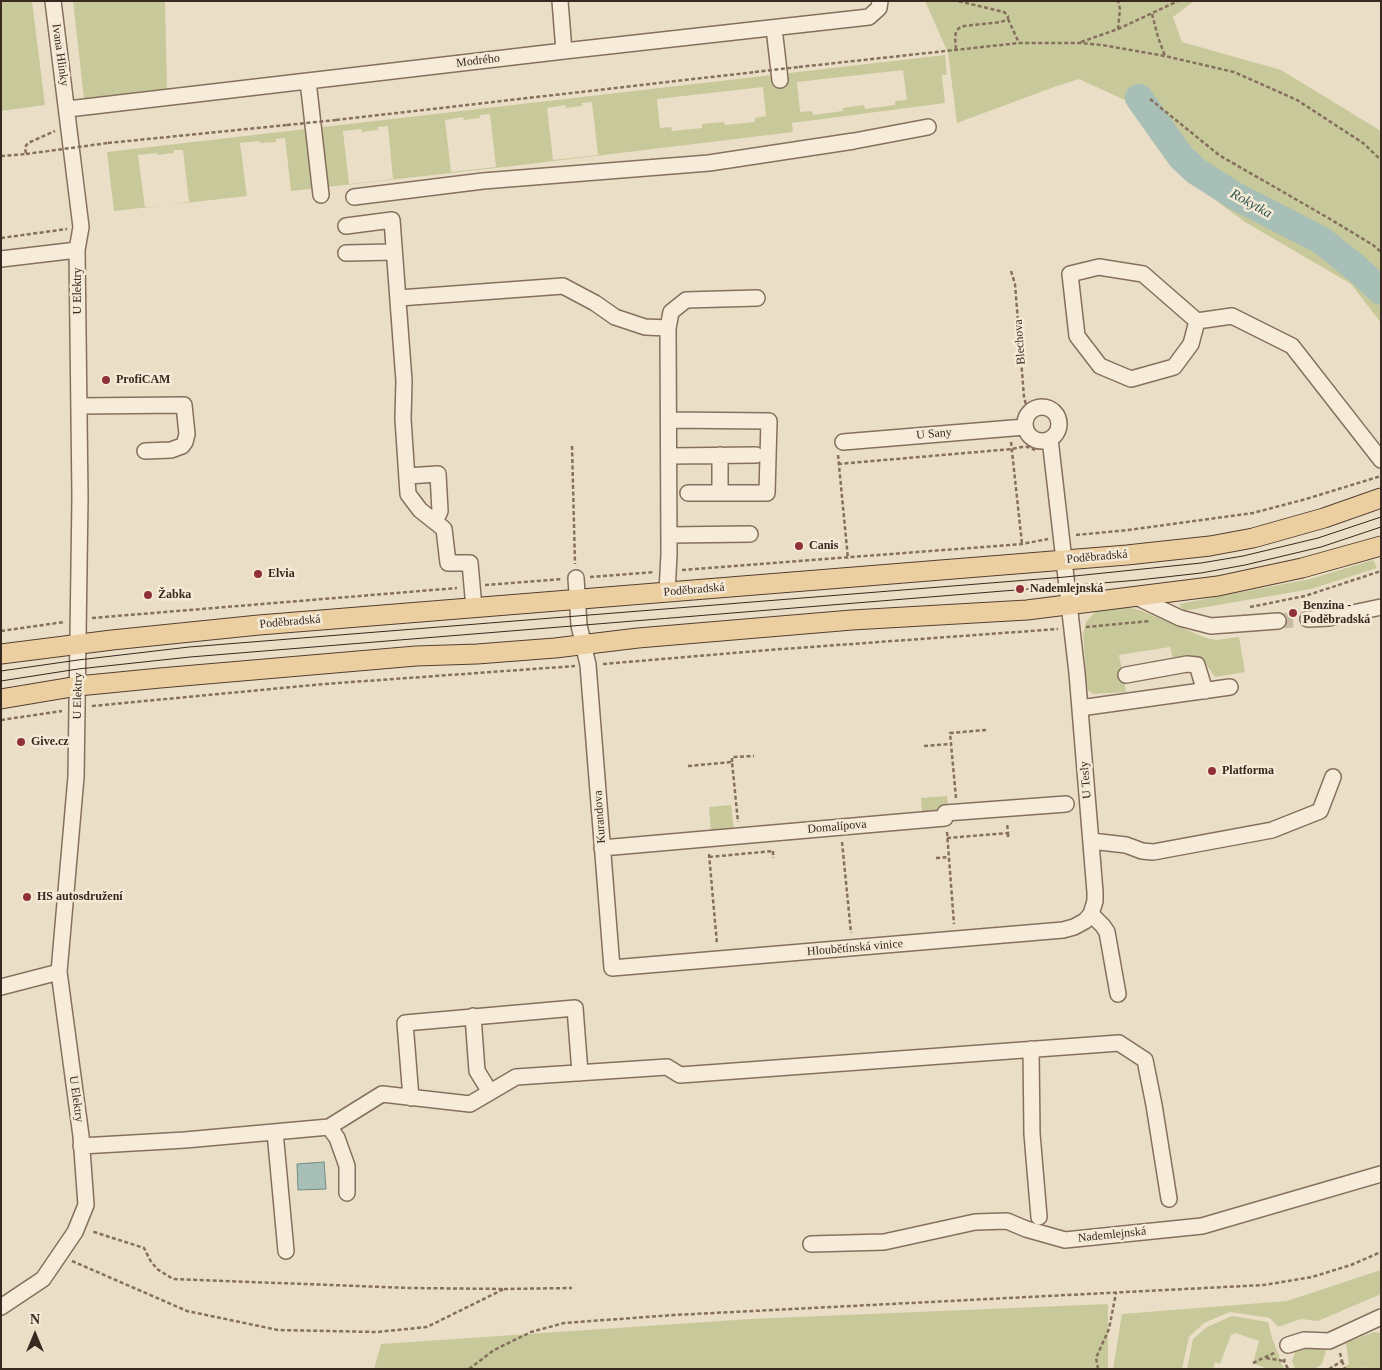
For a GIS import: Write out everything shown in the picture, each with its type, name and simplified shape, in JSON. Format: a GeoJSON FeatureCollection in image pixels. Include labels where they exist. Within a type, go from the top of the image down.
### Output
{"type":"FeatureCollection","features":[{"type":"Feature","properties":{"kind":"main road","name":"Poděbradská"},"geometry":{"type":"LineString","coordinates":[[1,654],[250,626],[1064,560],[1210,546],[1253,538],[1324,518],[1381,498]]}},
{"type":"Feature","properties":{"kind":"main road"},"geometry":{"type":"LineString","coordinates":[[1,699],[78,686],[160,678],[416,656],[476,654],[852,620],[1027,610],[1218,586],[1302,568],[1381,546]]}},
{"type":"Feature","properties":{"kind":"street","name":"Ivana Hlinky"},"geometry":{"type":"LineString","coordinates":[[53,1],[68,109]]}},
{"type":"Feature","properties":{"kind":"street"},"geometry":{"type":"LineString","coordinates":[[560,1],[564,51]]}},
{"type":"Feature","properties":{"kind":"street","name":"Modrého"},"geometry":{"type":"LineString","coordinates":[[68,109],[869,17],[879,8],[880,1]]}},
{"type":"Feature","properties":{"kind":"street"},"geometry":{"type":"LineString","coordinates":[[774,28],[780,80]]}},
{"type":"Feature","properties":{"kind":"street"},"geometry":{"type":"LineString","coordinates":[[308,81],[322,195]]}},
{"type":"Feature","properties":{"kind":"street","name":"U Elektry"},"geometry":{"type":"LineString","coordinates":[[1,1307],[43,1279],[77,1226],[86,1205],[81,1146],[59,972],[76,787],[78,708],[77,644],[80,497],[77,250],[81,227],[68,109]]}},
{"type":"Feature","properties":{"kind":"street"},"geometry":{"type":"LineString","coordinates":[[354,197],[483,181],[709,163],[854,141],[928,127]]}},
{"type":"Feature","properties":{"kind":"street"},"geometry":{"type":"LineString","coordinates":[[390,192],[404,381],[403,419],[408,494],[420,510],[444,529],[448,563],[470,563],[474,608]]}},
{"type":"Feature","properties":{"kind":"street"},"geometry":{"type":"LineString","coordinates":[[346,226],[392,220]]}},
{"type":"Feature","properties":{"kind":"street"},"geometry":{"type":"LineString","coordinates":[[1,259],[77,250]]}},
{"type":"Feature","properties":{"kind":"street"},"geometry":{"type":"LineString","coordinates":[[346,253],[394,252]]}},
{"type":"Feature","properties":{"kind":"street"},"geometry":{"type":"LineString","coordinates":[[1197,321],[1191,344],[1174,367],[1131,378],[1100,366],[1077,336],[1070,274],[1099,266],[1143,274],[1197,321],[1232,316],[1292,346],[1381,460]]}},
{"type":"Feature","properties":{"kind":"street"},"geometry":{"type":"LineString","coordinates":[[399,298],[564,286],[595,303],[615,317],[645,327],[668,328]]}},
{"type":"Feature","properties":{"kind":"street"},"geometry":{"type":"LineString","coordinates":[[667,592],[669,536],[668,328],[671,312],[686,300],[757,298]]}},
{"type":"Feature","properties":{"kind":"street"},"geometry":{"type":"LineString","coordinates":[[79,406],[184,405],[188,434],[186,442],[182,446],[171,450],[145,451]]}},
{"type":"Feature","properties":{"kind":"street"},"geometry":{"type":"LineString","coordinates":[[1038,407],[1049,408],[1054,411],[1057,415],[1059,426],[1058,431],[1045,441],[1033,439],[1021,423],[1038,407]]}},
{"type":"Feature","properties":{"kind":"street"},"geometry":{"type":"LineString","coordinates":[[668,420],[769,422],[767,493],[688,492]]}},
{"type":"Feature","properties":{"kind":"street","name":"U Sany"},"geometry":{"type":"LineString","coordinates":[[840,448],[1021,423]]}},
{"type":"Feature","properties":{"kind":"street"},"geometry":{"type":"LineString","coordinates":[[1050,439],[1064,560]]}},
{"type":"Feature","properties":{"kind":"street"},"geometry":{"type":"LineString","coordinates":[[669,456],[756,455]]}},
{"type":"Feature","properties":{"kind":"street"},"geometry":{"type":"LineString","coordinates":[[720,456],[720,493]]}},
{"type":"Feature","properties":{"kind":"street"},"geometry":{"type":"LineString","coordinates":[[407,476],[438,474],[440,512],[435,522]]}},
{"type":"Feature","properties":{"kind":"street"},"geometry":{"type":"LineString","coordinates":[[669,536],[750,534]]}},
{"type":"Feature","properties":{"kind":"street","name":"U Tesly"},"geometry":{"type":"LineString","coordinates":[[1064,560],[1080,708],[1095,892],[1095,901],[1091,914]]}},
{"type":"Feature","properties":{"kind":"street","name":"Kurandova"},"geometry":{"type":"LineString","coordinates":[[576,578],[579,625],[588,665],[612,968]]}},
{"type":"Feature","properties":{"kind":"street"},"geometry":{"type":"LineString","coordinates":[[1134,596],[1180,618],[1211,626],[1278,621]]}},
{"type":"Feature","properties":{"kind":"street"},"geometry":{"type":"LineString","coordinates":[[1308,619],[1328,618],[1381,607]]}},
{"type":"Feature","properties":{"kind":"street"},"geometry":{"type":"LineString","coordinates":[[1126,675],[1187,664],[1197,665],[1205,691]]}},
{"type":"Feature","properties":{"kind":"street"},"geometry":{"type":"LineString","coordinates":[[1080,708],[1230,687]]}},
{"type":"Feature","properties":{"kind":"street"},"geometry":{"type":"LineString","coordinates":[[1091,841],[1126,845],[1142,851],[1153,852],[1272,830],[1320,810],[1333,776]]}},
{"type":"Feature","properties":{"kind":"street","name":"Domalípova"},"geometry":{"type":"LineString","coordinates":[[602,848],[1066,804]]}},
{"type":"Feature","properties":{"kind":"street"},"geometry":{"type":"LineString","coordinates":[[1091,914],[1107,932],[1118,994]]}},
{"type":"Feature","properties":{"kind":"street","name":"Hloubětínská vinice"},"geometry":{"type":"LineString","coordinates":[[612,968],[1063,930],[1074,927],[1091,914]]}},
{"type":"Feature","properties":{"kind":"street"},"geometry":{"type":"LineString","coordinates":[[1,987],[59,972]]}},
{"type":"Feature","properties":{"kind":"street"},"geometry":{"type":"LineString","coordinates":[[411,1098],[406,1023],[574,1008],[580,1073]]}},
{"type":"Feature","properties":{"kind":"street"},"geometry":{"type":"LineString","coordinates":[[473,1016],[477,1070],[490,1092]]}},
{"type":"Feature","properties":{"kind":"street"},"geometry":{"type":"LineString","coordinates":[[81,1146],[185,1140],[329,1127],[382,1094],[470,1104],[516,1077],[667,1067],[680,1075],[1119,1043],[1144,1060],[1154,1105],[1169,1199]]}},
{"type":"Feature","properties":{"kind":"street"},"geometry":{"type":"LineString","coordinates":[[1031,1049],[1032,1134],[1039,1217]]}},
{"type":"Feature","properties":{"kind":"street"},"geometry":{"type":"LineString","coordinates":[[329,1127],[337,1138],[347,1166],[347,1194]]}},
{"type":"Feature","properties":{"kind":"street"},"geometry":{"type":"LineString","coordinates":[[275,1132],[286,1251]]}},
{"type":"Feature","properties":{"kind":"street","name":"Nademlejnská"},"geometry":{"type":"LineString","coordinates":[[811,1244],[884,1242],[975,1222],[1007,1221],[1026,1229],[1066,1240],[1202,1226],[1381,1174]]}},
{"type":"Feature","properties":{"kind":"street"},"geometry":{"type":"LineString","coordinates":[[1288,1345],[1304,1340],[1328,1341],[1381,1317]]}},
{"type":"Feature","properties":{"kind":"path"},"geometry":{"type":"LineString","coordinates":[[958,1],[1007,14],[1019,43]]}},
{"type":"Feature","properties":{"kind":"path"},"geometry":{"type":"LineString","coordinates":[[1118,1],[1120,9],[1118,28]]}},
{"type":"Feature","properties":{"kind":"path"},"geometry":{"type":"LineString","coordinates":[[1080,43],[1152,14],[1178,1]]}},
{"type":"Feature","properties":{"kind":"path"},"geometry":{"type":"LineString","coordinates":[[1152,14],[1165,56]]}},
{"type":"Feature","properties":{"kind":"path"},"geometry":{"type":"LineString","coordinates":[[956,50],[955,38],[959,28],[1002,22],[1008,19]]}},
{"type":"Feature","properties":{"kind":"path"},"geometry":{"type":"LineString","coordinates":[[1,156],[1019,43],[1080,43],[1165,56],[1234,72],[1297,100],[1363,143],[1381,160]]}},
{"type":"Feature","properties":{"kind":"path"},"geometry":{"type":"LineString","coordinates":[[1150,99],[1219,155],[1337,223],[1381,252]]}},
{"type":"Feature","properties":{"kind":"path"},"geometry":{"type":"LineString","coordinates":[[26,154],[25,147],[28,143],[58,129]]}},
{"type":"Feature","properties":{"kind":"path"},"geometry":{"type":"LineString","coordinates":[[1,238],[72,228]]}},
{"type":"Feature","properties":{"kind":"path","name":"Blechova"},"geometry":{"type":"LineString","coordinates":[[1011,271],[1016,284],[1024,397],[1021,423],[1012,449],[1022,544]]}},
{"type":"Feature","properties":{"kind":"path"},"geometry":{"type":"LineString","coordinates":[[572,446],[576,578]]}},
{"type":"Feature","properties":{"kind":"path"},"geometry":{"type":"LineString","coordinates":[[840,448],[838,464],[849,577]]}},
{"type":"Feature","properties":{"kind":"path"},"geometry":{"type":"LineString","coordinates":[[838,464],[1012,449]]}},
{"type":"Feature","properties":{"kind":"path"},"geometry":{"type":"LineString","coordinates":[[1,632],[78,620],[472,586],[1022,544],[1061,537],[1138,529],[1253,513],[1314,497],[1381,476]]}},
{"type":"Feature","properties":{"kind":"path"},"geometry":{"type":"LineString","coordinates":[[852,620],[854,645]]}},
{"type":"Feature","properties":{"kind":"path"},"geometry":{"type":"LineString","coordinates":[[1,720],[96,705],[324,684],[588,665]]}},
{"type":"Feature","properties":{"kind":"path"},"geometry":{"type":"LineString","coordinates":[[954,924],[947,838],[951,815],[950,733],[986,730]]}},
{"type":"Feature","properties":{"kind":"path"},"geometry":{"type":"LineString","coordinates":[[924,746],[951,744]]}},
{"type":"Feature","properties":{"kind":"path"},"geometry":{"type":"LineString","coordinates":[[739,836],[732,757],[754,756]]}},
{"type":"Feature","properties":{"kind":"path"},"geometry":{"type":"LineString","coordinates":[[688,766],[732,762]]}},
{"type":"Feature","properties":{"kind":"path"},"geometry":{"type":"LineString","coordinates":[[732,815],[737,814]]}},
{"type":"Feature","properties":{"kind":"path"},"geometry":{"type":"LineString","coordinates":[[840,826],[851,933]]}},
{"type":"Feature","properties":{"kind":"path"},"geometry":{"type":"LineString","coordinates":[[947,838],[1008,832],[1008,838]]}},
{"type":"Feature","properties":{"kind":"path"},"geometry":{"type":"LineString","coordinates":[[707,838],[717,945]]}},
{"type":"Feature","properties":{"kind":"path"},"geometry":{"type":"LineString","coordinates":[[709,857],[773,851],[773,858]]}},
{"type":"Feature","properties":{"kind":"path"},"geometry":{"type":"LineString","coordinates":[[936,858],[949,856]]}},
{"type":"Feature","properties":{"kind":"path"},"geometry":{"type":"LineString","coordinates":[[77,1226],[144,1248],[157,1269],[173,1279],[400,1288],[572,1288]]}},
{"type":"Feature","properties":{"kind":"path"},"geometry":{"type":"LineString","coordinates":[[468,1369],[494,1350],[531,1332],[564,1323],[674,1315],[1264,1285],[1312,1277],[1351,1265],[1381,1252]]}},
{"type":"Feature","properties":{"kind":"path"},"geometry":{"type":"LineString","coordinates":[[76,1262],[187,1310],[278,1330],[377,1332],[427,1327],[504,1289]]}},
{"type":"Feature","properties":{"kind":"path"},"geometry":{"type":"LineString","coordinates":[[1098,1369],[1096,1358],[1109,1329],[1116,1293]]}},
{"type":"Feature","properties":{"kind":"path"},"geometry":{"type":"LineString","coordinates":[[1253,1363],[1288,1345]]}},
{"type":"Feature","properties":{"kind":"path"},"geometry":{"type":"LineString","coordinates":[[1265,1357],[1284,1361]]}},
{"type":"Feature","properties":{"kind":"path"},"geometry":{"type":"LineString","coordinates":[[1342,1361],[1345,1369]]}},
{"type":"Feature","properties":{"kind":"green space"},"geometry":{"type":"Polygon","coordinates":[[[1,1],[32,1],[45,105],[1,111],[1,1]]]}},
{"type":"Feature","properties":{"kind":"green space"},"geometry":{"type":"Polygon","coordinates":[[[73,1],[165,1],[167,89],[84,99],[73,1]]]}},
{"type":"Feature","properties":{"kind":"green space"},"geometry":{"type":"Polygon","coordinates":[[[925,1],[1194,1],[1173,17],[1182,42],[1281,70],[1381,131],[1381,323],[1351,284],[1245,222],[1183,176],[1127,101],[1079,79],[957,123],[948,53],[925,1]]]}},
{"type":"Feature","properties":{"kind":"green space"},"geometry":{"type":"Polygon","coordinates":[[[945,55],[947,75],[942,75],[945,103],[792,123],[793,132],[513,166],[291,191],[285,138],[276,139],[276,142],[240,143],[247,196],[166,205],[189,202],[183,150],[174,150],[174,153],[158,155],[157,153],[138,155],[145,208],[114,211],[107,152],[945,55]],[[903,70],[797,82],[800,112],[812,111],[813,115],[843,111],[843,108],[864,105],[865,109],[895,105],[895,101],[907,100],[903,70]],[[763,87],[657,99],[660,128],[671,127],[672,131],[702,128],[702,124],[724,122],[725,125],[755,122],[755,118],[766,116],[763,87]],[[592,102],[582,103],[582,106],[566,108],[565,105],[547,108],[553,160],[598,155],[592,102]],[[490,114],[480,115],[480,118],[464,120],[463,117],[445,120],[451,172],[496,167],[490,114]],[[388,126],[378,127],[378,130],[362,132],[361,129],[343,131],[349,184],[393,179],[388,126]]]}},
{"type":"Feature","properties":{"kind":"green space"},"geometry":{"type":"Polygon","coordinates":[[[1373,560],[1377,568],[1311,589],[1183,611],[1179,604],[1310,579],[1373,560]]]}},
{"type":"Feature","properties":{"kind":"green space"},"geometry":{"type":"Polygon","coordinates":[[[1128,607],[1206,638],[1216,640],[1239,637],[1245,672],[1215,677],[1204,661],[1191,657],[1173,659],[1170,647],[1119,655],[1126,692],[1093,694],[1088,690],[1087,686],[1083,634],[1086,622],[1098,611],[1128,607]]]}},
{"type":"Feature","properties":{"kind":"green space"},"geometry":{"type":"Polygon","coordinates":[[[947,796],[948,810],[922,812],[921,798],[947,796]]]}},
{"type":"Feature","properties":{"kind":"green space"},"geometry":{"type":"Polygon","coordinates":[[[731,805],[734,831],[711,833],[709,807],[731,805]]]}},
{"type":"Feature","properties":{"kind":"green space"},"geometry":{"type":"Polygon","coordinates":[[[1381,1270],[1381,1294],[1318,1321],[1301,1319],[1278,1327],[1270,1318],[1230,1312],[1204,1323],[1189,1337],[1182,1369],[1113,1369],[1122,1314],[1287,1301],[1381,1270]]]}},
{"type":"Feature","properties":{"kind":"green space"},"geometry":{"type":"Polygon","coordinates":[[[1108,1304],[1108,1369],[374,1369],[381,1344],[750,1319],[1108,1304]]]}},
{"type":"Feature","properties":{"kind":"green space"},"geometry":{"type":"Polygon","coordinates":[[[1232,1316],[1268,1322],[1284,1369],[1268,1369],[1253,1363],[1259,1341],[1236,1333],[1231,1335],[1220,1364],[1215,1362],[1213,1369],[1187,1369],[1193,1339],[1207,1327],[1232,1316]]]}},
{"type":"Feature","properties":{"kind":"green space"},"geometry":{"type":"Polygon","coordinates":[[[1374,1332],[1381,1333],[1381,1369],[1362,1367],[1361,1369],[1341,1369],[1349,1364],[1346,1343],[1374,1332]]]}},
{"type":"Feature","properties":{"kind":"green space"},"geometry":{"type":"Polygon","coordinates":[[[1297,1346],[1324,1347],[1326,1351],[1322,1364],[1314,1369],[1295,1369],[1292,1361],[1297,1346]]]}},
{"type":"Feature","properties":{"kind":"water"},"geometry":{"type":"Polygon","coordinates":[[[324,1162],[326,1189],[298,1190],[297,1164],[324,1162]]]}},
{"type":"Feature","properties":{"kind":"waterway","name":"Rokytka"},"geometry":{"type":"LineString","coordinates":[[1139,98],[1181,157],[1196,171],[1237,197],[1321,240],[1381,291]]}},
{"type":"Feature","properties":{"kind":"tunnel"},"geometry":{"type":"LineString","coordinates":[[1278,621],[1308,619]]}},
{"type":"Feature","properties":{"kind":"tram line"},"geometry":{"type":"LineString","coordinates":[[1,671],[189,647],[1065,577],[1201,563],[1243,556],[1318,538],[1381,517]]}},
{"type":"Feature","properties":{"kind":"tram line"},"geometry":{"type":"LineString","coordinates":[[1,681],[78,669],[190,657],[1139,580],[1201,573],[1245,565],[1321,547],[1381,527]]}},
{"type":"Feature","properties":{"kind":"place","name":"ProfiCAM"},"geometry":{"type":"Point","coordinates":[106,380]}},
{"type":"Feature","properties":{"kind":"place","name":"Canis"},"geometry":{"type":"Point","coordinates":[799,546]}},
{"type":"Feature","properties":{"kind":"place","name":"Elvia"},"geometry":{"type":"Point","coordinates":[258,574]}},
{"type":"Feature","properties":{"kind":"place","name":"Nademlejnská"},"geometry":{"type":"Point","coordinates":[1020,589]}},
{"type":"Feature","properties":{"kind":"place","name":"Žabka"},"geometry":{"type":"Point","coordinates":[148,595]}},
{"type":"Feature","properties":{"kind":"place","name":"Benzina - Poděbradská"},"geometry":{"type":"Point","coordinates":[1293,613]}},
{"type":"Feature","properties":{"kind":"place","name":"Give.cz"},"geometry":{"type":"Point","coordinates":[21,742]}},
{"type":"Feature","properties":{"kind":"place","name":"Platforma"},"geometry":{"type":"Point","coordinates":[1212,771]}},
{"type":"Feature","properties":{"kind":"place","name":"HS autosdružení"},"geometry":{"type":"Point","coordinates":[27,897]}}]}
